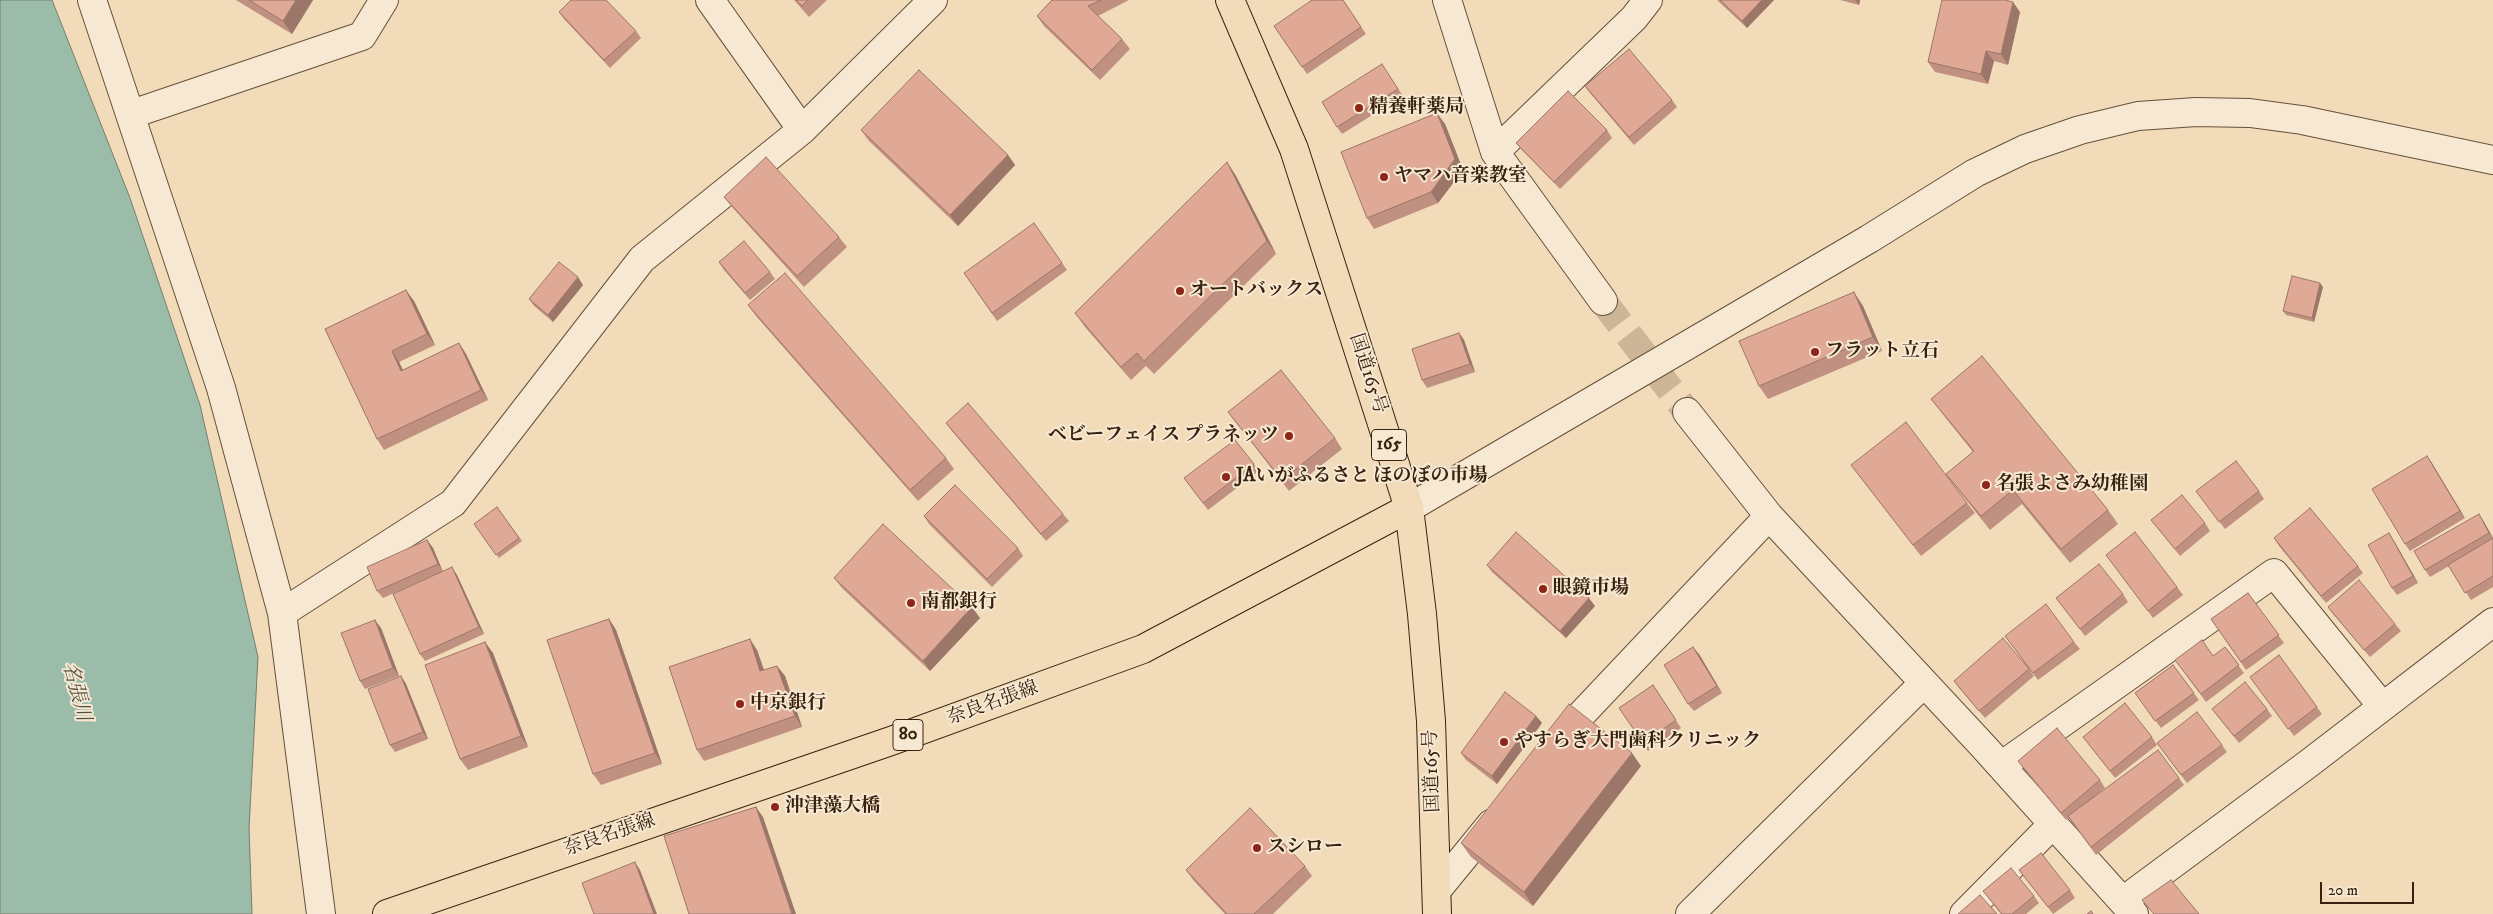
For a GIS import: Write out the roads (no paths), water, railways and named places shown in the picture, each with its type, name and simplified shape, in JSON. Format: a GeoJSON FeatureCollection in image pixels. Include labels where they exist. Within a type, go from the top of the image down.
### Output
{"type":"FeatureCollection","features":[{"type":"Feature","properties":{"kind":"main road","name":"国道165号"},"geometry":{"type":"LineString","coordinates":[[1230,0],[1294,149],[1409,508],[1422,614],[1431,720],[1437,902]]}},
{"type":"Feature","properties":{"kind":"main road","name":"奈良名張線"},"geometry":{"type":"LineString","coordinates":[[387,914],[899,738],[1142,649],[1409,508]]}},
{"type":"Feature","properties":{"kind":"street"},"geometry":{"type":"LineString","coordinates":[[92,0],[132,114],[221,388],[282,614],[321,914]]}},
{"type":"Feature","properties":{"kind":"street"},"geometry":{"type":"LineString","coordinates":[[132,114],[362,36],[384,0]]}},
{"type":"Feature","properties":{"kind":"street"},"geometry":{"type":"LineString","coordinates":[[710,0],[802,130]]}},
{"type":"Feature","properties":{"kind":"street"},"geometry":{"type":"LineString","coordinates":[[282,614],[453,503],[642,259],[802,130],[933,0]]}},
{"type":"Feature","properties":{"kind":"street"},"geometry":{"type":"LineString","coordinates":[[1446,0],[1495,152],[1603,300]]}},
{"type":"Feature","properties":{"kind":"street"},"geometry":{"type":"LineString","coordinates":[[1495,152],[1634,18],[1648,0]]}},
{"type":"Feature","properties":{"kind":"street"},"geometry":{"type":"LineString","coordinates":[[1409,508],[1870,239],[1975,173],[2025,148],[2080,130],[2138,116],[2196,112],[2250,113],[2302,120],[2493,160]]}},
{"type":"Feature","properties":{"kind":"street"},"geometry":{"type":"LineString","coordinates":[[1687,412],[1769,516],[2001,766],[2128,907],[2382,706],[2493,622]]}},
{"type":"Feature","properties":{"kind":"street"},"geometry":{"type":"LineString","coordinates":[[1542,762],[1579,718],[1769,516]]}},
{"type":"Feature","properties":{"kind":"street"},"geometry":{"type":"LineString","coordinates":[[2001,766],[2274,572],[2382,706]]}},
{"type":"Feature","properties":{"kind":"street"},"geometry":{"type":"LineString","coordinates":[[1699,911],[1924,683]]}},
{"type":"Feature","properties":{"kind":"street"},"geometry":{"type":"LineString","coordinates":[[1437,902],[1505,807]]}},
{"type":"Feature","properties":{"kind":"street"},"geometry":{"type":"LineString","coordinates":[[1964,914],[2053,824]]}},
{"type":"Feature","properties":{"kind":"water","name":"名張川"},"geometry":{"type":"Polygon","coordinates":[[[0,0],[52,0],[130,198],[200,405],[258,657],[249,829],[252,914],[0,914],[0,0]]]}},
{"type":"Feature","properties":{"kind":"tunnel"},"geometry":{"type":"LineString","coordinates":[[1603,301],[1687,412]]}},
{"type":"Feature","properties":{"kind":"place","name":"精養軒薬局"},"geometry":{"type":"Point","coordinates":[1359,108]}},
{"type":"Feature","properties":{"kind":"place","name":"ヤマハ音楽教室"},"geometry":{"type":"Point","coordinates":[1384,177]}},
{"type":"Feature","properties":{"kind":"place","name":"オートバックス"},"geometry":{"type":"Point","coordinates":[1180,291]}},
{"type":"Feature","properties":{"kind":"place","name":"フラット立石"},"geometry":{"type":"Point","coordinates":[1815,352]}},
{"type":"Feature","properties":{"kind":"place","name":"ベビーフェイス プラネッツ"},"geometry":{"type":"Point","coordinates":[1289,436]}},
{"type":"Feature","properties":{"kind":"place","name":"JAいがふるさと ほのぼの市場"},"geometry":{"type":"Point","coordinates":[1226,477]}},
{"type":"Feature","properties":{"kind":"place","name":"名張よさみ幼稚園"},"geometry":{"type":"Point","coordinates":[1986,485]}},
{"type":"Feature","properties":{"kind":"place","name":"眼鏡市場"},"geometry":{"type":"Point","coordinates":[1543,589]}},
{"type":"Feature","properties":{"kind":"place","name":"南都銀行"},"geometry":{"type":"Point","coordinates":[911,603]}},
{"type":"Feature","properties":{"kind":"place","name":"中京銀行"},"geometry":{"type":"Point","coordinates":[740,704]}},
{"type":"Feature","properties":{"kind":"place","name":"やすらぎ大門歯科クリニック"},"geometry":{"type":"Point","coordinates":[1504,742]}},
{"type":"Feature","properties":{"kind":"place","name":"沖津藻大橋"},"geometry":{"type":"Point","coordinates":[775,807]}},
{"type":"Feature","properties":{"kind":"place","name":"スシロー"},"geometry":{"type":"Point","coordinates":[1257,848]}}]}
